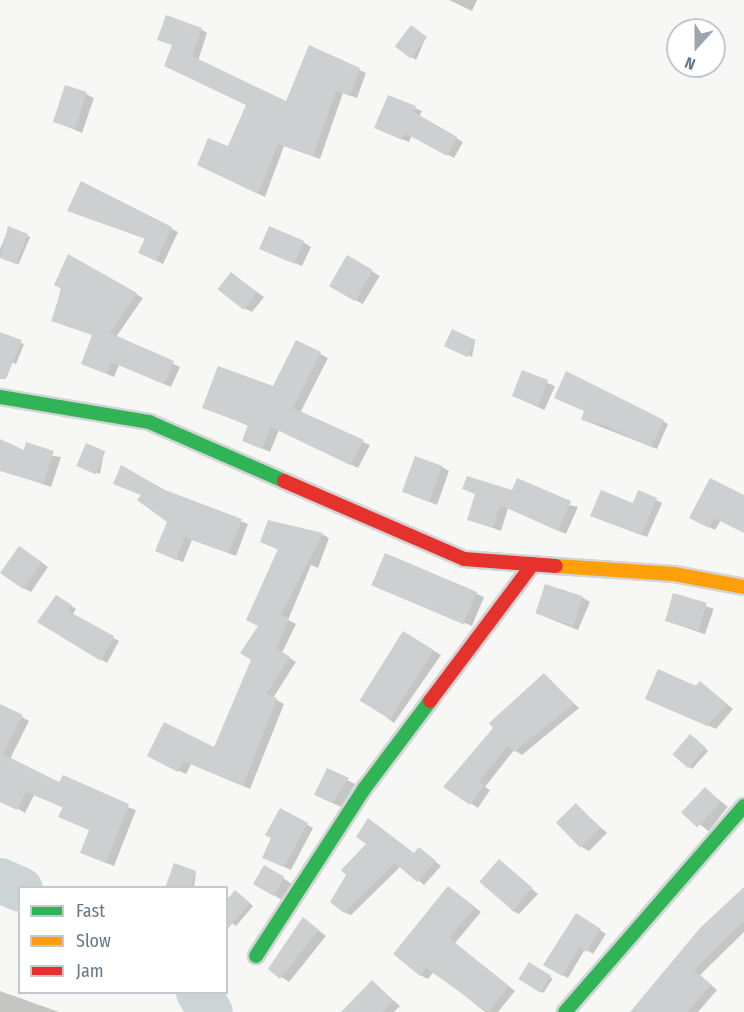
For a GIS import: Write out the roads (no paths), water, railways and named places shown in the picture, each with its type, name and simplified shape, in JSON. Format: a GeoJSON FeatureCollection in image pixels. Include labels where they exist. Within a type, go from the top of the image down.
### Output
{"type":"FeatureCollection","features":[{"type":"Feature","properties":{"kind":"street"},"geometry":{"type":"LineString","coordinates":[[0,397],[149,422],[464,559],[674,574],[744,586]]}},
{"type":"Feature","properties":{"kind":"street"},"geometry":{"type":"LineString","coordinates":[[256,956],[364,789],[533,564]]}},
{"type":"Feature","properties":{"kind":"street"},"geometry":{"type":"LineString","coordinates":[[565,1012],[744,806]]}},
{"type":"Feature","properties":{"kind":"waterway"},"geometry":{"type":"LineString","coordinates":[[0,880],[18,888]]}},
{"type":"Feature","properties":{"kind":"waterway"},"geometry":{"type":"LineString","coordinates":[[199,994],[210,1012]]}}]}
